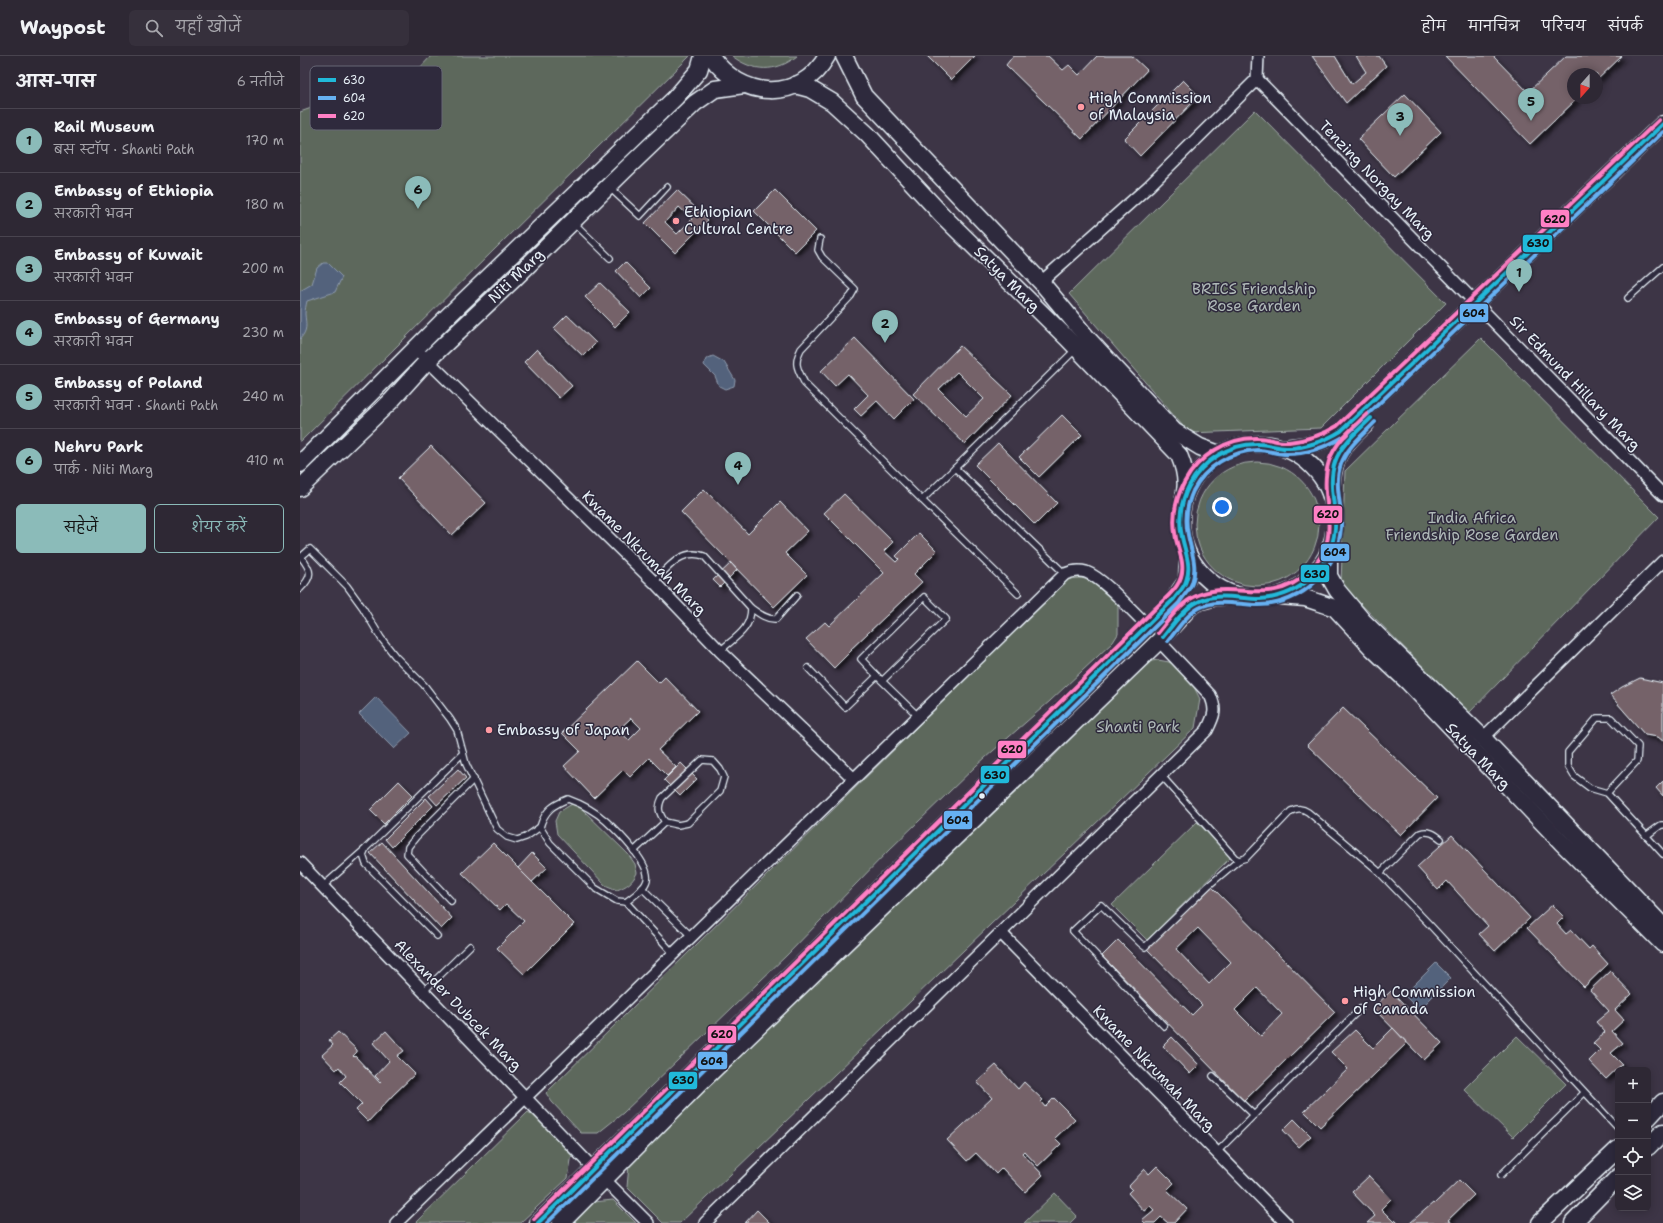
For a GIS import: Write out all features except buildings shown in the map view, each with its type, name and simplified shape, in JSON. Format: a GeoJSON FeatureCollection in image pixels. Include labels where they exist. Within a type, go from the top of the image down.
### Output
{"type":"FeatureCollection","features":[{"type":"Feature","properties":{"kind":"main road","name":"Niti Marg"},"geometry":{"type":"LineString","coordinates":[[300,464],[415,348],[675,98],[699,70],[703,56]]}},
{"type":"Feature","properties":{"kind":"main road"},"geometry":{"type":"LineString","coordinates":[[711,56],[725,74],[744,85],[761,90],[773,90],[795,85],[813,74],[827,56]]}},
{"type":"Feature","properties":{"kind":"main road","name":"Satya Marg"},"geometry":{"type":"LineString","coordinates":[[844,56],[864,96],[1041,282],[1090,341],[1174,431],[1200,447],[1219,454]]}},
{"type":"Feature","properties":{"kind":"main road","name":"Niti Marg"},"geometry":{"type":"LineString","coordinates":[[300,488],[391,400],[428,360],[513,280],[695,103],[715,89],[744,85]]}},
{"type":"Feature","properties":{"kind":"main road","name":"Satya Marg"},"geometry":{"type":"LineString","coordinates":[[795,85],[810,89],[827,98],[872,139],[943,216],[1077,348],[1179,456],[1184,468],[1186,490],[1184,497]]}},
{"type":"Feature","properties":{"kind":"main road"},"geometry":{"type":"LineString","coordinates":[[1332,497],[1332,470],[1335,462],[1350,438],[1479,305],[1663,124]]}},
{"type":"Feature","properties":{"kind":"main road"},"geometry":{"type":"LineString","coordinates":[[1284,448],[1330,439],[1341,431],[1663,139]]}},
{"type":"Feature","properties":{"kind":"main road"},"geometry":{"type":"LineString","coordinates":[[1332,497],[1327,486],[1313,467],[1294,453],[1284,448],[1271,445],[1251,444],[1219,454],[1198,472],[1184,497],[1180,517],[1182,537],[1188,556],[1197,570],[1208,581],[1222,590],[1237,596],[1251,598],[1279,596],[1302,585],[1312,576],[1328,556],[1332,543]]}},
{"type":"Feature","properties":{"kind":"main road","name":"Satya Marg"},"geometry":{"type":"LineString","coordinates":[[1332,497],[1335,525],[1329,561],[1329,576],[1337,590],[1363,621],[1483,738],[1663,926]]}},
{"type":"Feature","properties":{"kind":"main road"},"geometry":{"type":"LineString","coordinates":[[538,1223],[1174,599],[1183,588],[1187,580],[1188,556]]}},
{"type":"Feature","properties":{"kind":"main road"},"geometry":{"type":"LineString","coordinates":[[561,1223],[705,1079],[1159,641],[1188,609],[1194,604],[1209,599],[1237,596]]}},
{"type":"Feature","properties":{"kind":"main road","name":"Satya Marg"},"geometry":{"type":"LineString","coordinates":[[1279,596],[1305,598],[1335,608],[1372,649],[1408,682],[1561,842],[1663,944]]}},
{"type":"Feature","properties":{"kind":"main road"},"geometry":{"type":"LineString","coordinates":[[1651,1115],[1663,1102]]}},
{"type":"Feature","properties":{"kind":"main road"},"geometry":{"type":"LineString","coordinates":[[1651,1144],[1663,1132]]}},
{"type":"Feature","properties":{"kind":"main road"},"geometry":{"type":"LineString","coordinates":[[1540,1223],[1615,1152]]}},
{"type":"Feature","properties":{"kind":"main road"},"geometry":{"type":"LineString","coordinates":[[1573,1223],[1615,1181]]}},
{"type":"Feature","properties":{"kind":"street"},"geometry":{"type":"LineString","coordinates":[[1041,282],[1149,186],[1257,79],[1258,56]]}},
{"type":"Feature","properties":{"kind":"street","name":"Tenzing Norgay Marg"},"geometry":{"type":"LineString","coordinates":[[1257,79],[1479,305]]}},
{"type":"Feature","properties":{"kind":"street","name":"Sir Edmund Hillary Marg"},"geometry":{"type":"LineString","coordinates":[[1479,305],[1663,494]]}},
{"type":"Feature","properties":{"kind":"street","name":"Kwame Nkrumah Marg"},"geometry":{"type":"LineString","coordinates":[[415,348],[654,582],[720,651],[853,778]]}},
{"type":"Feature","properties":{"kind":"street"},"geometry":{"type":"LineString","coordinates":[[1483,738],[1663,561]]}},
{"type":"Feature","properties":{"kind":"street"},"geometry":{"type":"LineString","coordinates":[[396,1223],[1065,574],[1074,571],[1086,572],[1101,581],[1146,625]]}},
{"type":"Feature","properties":{"kind":"street"},"geometry":{"type":"LineString","coordinates":[[705,1223],[1207,730],[1213,718],[1215,706],[1210,695],[1159,641]]}},
{"type":"Feature","properties":{"kind":"street","name":"Alexander Dubcek Marg"},"geometry":{"type":"LineString","coordinates":[[300,864],[593,1168]]}},
{"type":"Feature","properties":{"kind":"street","name":"Kwame Nkrumah Marg"},"geometry":{"type":"LineString","coordinates":[[1001,933],[1286,1223]]}},
{"type":"Feature","properties":{"kind":"street"},"geometry":{"type":"LineString","coordinates":[[604,1179],[648,1223]]}},
{"type":"Feature","properties":{"kind":"lane"},"geometry":{"type":"LineString","coordinates":[[608,186],[640,216],[667,186]]}},
{"type":"Feature","properties":{"kind":"lane"},"geometry":{"type":"LineString","coordinates":[[572,221],[610,258]]}},
{"type":"Feature","properties":{"kind":"lane"},"geometry":{"type":"LineString","coordinates":[[820,239],[818,250],[820,254],[855,289],[851,296],[801,348],[796,358],[798,368],[805,384],[1018,594]]}},
{"type":"Feature","properties":{"kind":"lane"},"geometry":{"type":"LineString","coordinates":[[1628,298],[1663,267]]}},
{"type":"Feature","properties":{"kind":"lane"},"geometry":{"type":"LineString","coordinates":[[922,500],[1077,348]]}},
{"type":"Feature","properties":{"kind":"lane"},"geometry":{"type":"LineString","coordinates":[[955,468],[1065,574]]}},
{"type":"Feature","properties":{"kind":"lane"},"geometry":{"type":"LineString","coordinates":[[300,589],[309,580],[310,571],[301,557],[310,549],[347,586],[363,608],[381,638],[395,656],[424,685],[450,719],[457,730],[466,764],[497,829],[507,837],[517,840],[526,837],[540,827],[542,820],[552,806],[568,798],[583,805],[605,820],[634,851],[647,871],[647,880],[642,888],[626,902]]}},
{"type":"Feature","properties":{"kind":"lane"},"geometry":{"type":"LineString","coordinates":[[654,582],[678,559],[687,554],[696,553],[704,556],[751,608],[761,615],[772,619],[776,618],[797,595]]}},
{"type":"Feature","properties":{"kind":"lane"},"geometry":{"type":"LineString","coordinates":[[882,680],[946,619],[924,597],[861,659],[877,676],[918,716]]}},
{"type":"Feature","properties":{"kind":"lane"},"geometry":{"type":"LineString","coordinates":[[720,651],[746,628],[751,618],[751,608]]}},
{"type":"Feature","properties":{"kind":"lane"},"geometry":{"type":"LineString","coordinates":[[808,668],[845,707],[877,676]]}},
{"type":"Feature","properties":{"kind":"lane"},"geometry":{"type":"LineString","coordinates":[[1607,793],[1637,761],[1638,746],[1611,718],[1597,718],[1568,752],[1568,766],[1574,776],[1590,788],[1607,793],[1663,854]]}},
{"type":"Feature","properties":{"kind":"lane"},"geometry":{"type":"LineString","coordinates":[[322,887],[366,848],[463,753]]}},
{"type":"Feature","properties":{"kind":"lane"},"geometry":{"type":"LineString","coordinates":[[702,760],[714,761],[720,768],[724,777],[720,791],[688,823],[678,826],[665,822],[660,814],[659,804],[662,798],[702,760]]}},
{"type":"Feature","properties":{"kind":"lane"},"geometry":{"type":"LineString","coordinates":[[1161,775],[1235,858],[1239,860]]}},
{"type":"Feature","properties":{"kind":"lane"},"geometry":{"type":"LineString","coordinates":[[451,901],[407,854],[408,847],[474,778]]}},
{"type":"Feature","properties":{"kind":"lane"},"geometry":{"type":"LineString","coordinates":[[1164,1026],[1073,931],[1101,905],[1145,947],[1208,886],[1239,860],[1246,858],[1291,811],[1297,808],[1303,809],[1380,873],[1615,1125]]}},
{"type":"Feature","properties":{"kind":"lane"},"geometry":{"type":"LineString","coordinates":[[634,851],[665,822]]}},
{"type":"Feature","properties":{"kind":"lane"},"geometry":{"type":"LineString","coordinates":[[1646,836],[1663,825]]}},
{"type":"Feature","properties":{"kind":"lane"},"geometry":{"type":"LineString","coordinates":[[540,827],[550,843],[595,888],[617,901],[626,902],[674,953]]}},
{"type":"Feature","properties":{"kind":"lane"},"geometry":{"type":"LineString","coordinates":[[1380,873],[1420,833],[1434,833],[1441,839]]}},
{"type":"Feature","properties":{"kind":"lane"},"geometry":{"type":"LineString","coordinates":[[366,848],[363,855],[366,864],[438,936]]}},
{"type":"Feature","properties":{"kind":"lane"},"geometry":{"type":"LineString","coordinates":[[642,888],[691,936]]}},
{"type":"Feature","properties":{"kind":"lane"},"geometry":{"type":"LineString","coordinates":[[424,991],[470,946]]}},
{"type":"Feature","properties":{"kind":"lane"},"geometry":{"type":"LineString","coordinates":[[1216,1152],[1360,1009]]}},
{"type":"Feature","properties":{"kind":"lane"},"geometry":{"type":"LineString","coordinates":[[1213,1076],[1254,1115]]}},
{"type":"Feature","properties":{"kind":"lane"},"geometry":{"type":"LineString","coordinates":[[1501,1175],[1584,1093]]}},
{"type":"Feature","properties":{"kind":"green space"},"geometry":{"type":"Polygon","coordinates":[[[431,56],[690,56],[300,442],[300,112],[310,108],[310,130],[442,130],[442,66],[422,66],[431,56]]]}},
{"type":"Feature","properties":{"kind":"green space"},"geometry":{"type":"Polygon","coordinates":[[[732,56],[797,56],[789,62],[773,68],[756,68],[732,56]]]}},
{"type":"Feature","properties":{"kind":"green space","name":"BRICS Friendship Rose Garden"},"geometry":{"type":"Polygon","coordinates":[[[1255,110],[1446,303],[1321,428],[1189,433],[1069,294],[1255,110]]]}},
{"type":"Feature","properties":{"kind":"green space","name":"India Africa Friendship Rose Garden"},"geometry":{"type":"Polygon","coordinates":[[[1481,338],[1659,517],[1469,713],[1341,584],[1345,471],[1481,338]]]}},
{"type":"Feature","properties":{"kind":"green space"},"geometry":{"type":"Polygon","coordinates":[[[1263,462],[1281,466],[1292,472],[1305,484],[1315,500],[1319,524],[1315,548],[1309,559],[1297,572],[1275,584],[1251,586],[1233,582],[1222,576],[1209,564],[1197,542],[1195,518],[1199,500],[1205,489],[1217,476],[1239,464],[1263,462]]]}},
{"type":"Feature","properties":{"kind":"green space","name":"Shanti Park"},"geometry":{"type":"Polygon","coordinates":[[[1068,578],[1082,578],[1104,587],[1118,604],[1118,634],[1113,642],[1050,701],[977,765],[889,850],[787,955],[623,1113],[598,1133],[581,1133],[552,1102],[546,1093],[1068,578]]]}},
{"type":"Feature","properties":{"kind":"green space","name":"Shanti Park"},"geometry":{"type":"Polygon","coordinates":[[[1158,660],[1169,662],[1187,673],[1200,699],[1195,728],[680,1223],[663,1223],[627,1187],[629,1165],[942,860],[1046,764],[1146,662],[1158,660]]]}},
{"type":"Feature","properties":{"kind":"green space"},"geometry":{"type":"Polygon","coordinates":[[[572,804],[580,807],[628,854],[635,864],[637,873],[631,882],[626,886],[617,890],[605,885],[557,834],[555,821],[559,812],[572,804]]]}},
{"type":"Feature","properties":{"kind":"green space"},"geometry":{"type":"Polygon","coordinates":[[[1197,822],[1231,857],[1147,940],[1112,905],[1197,822]]]}},
{"type":"Feature","properties":{"kind":"green space"},"geometry":{"type":"Polygon","coordinates":[[[1517,1036],[1566,1084],[1513,1137],[1464,1089],[1517,1036]]]}},
{"type":"Feature","properties":{"kind":"green space"},"geometry":{"type":"Polygon","coordinates":[[[528,1112],[537,1118],[572,1154],[568,1178],[520,1223],[415,1223],[528,1112]]]}},
{"type":"Feature","properties":{"kind":"green space"},"geometry":{"type":"Polygon","coordinates":[[[1055,1193],[1077,1216],[1070,1223],[1024,1223],[1055,1193]]]}},
{"type":"Feature","properties":{"kind":"green space"},"geometry":{"type":"Polygon","coordinates":[[[613,1200],[636,1223],[571,1223],[594,1202],[613,1200]]]}},
{"type":"Feature","properties":{"kind":"water"},"geometry":{"type":"Polygon","coordinates":[[[323,263],[328,263],[342,277],[335,292],[307,301],[305,312],[306,327],[300,339],[300,291],[312,284],[317,268],[323,263]]]}},
{"type":"Feature","properties":{"kind":"water"},"geometry":{"type":"Polygon","coordinates":[[[713,356],[724,362],[735,380],[734,386],[725,389],[719,386],[715,376],[704,365],[706,359],[713,356]]]}},
{"type":"Feature","properties":{"kind":"water"},"geometry":{"type":"Polygon","coordinates":[[[376,697],[411,733],[394,749],[359,714],[376,697]]]}},
{"type":"Feature","properties":{"kind":"water"},"geometry":{"type":"Polygon","coordinates":[[[1436,963],[1451,978],[1419,1010],[1404,995],[1436,963]]]}},
{"type":"Feature","properties":{"kind":"transit line","name":"620"},"geometry":{"type":"LineString","coordinates":[[534,1219],[1173,591],[1180,580],[1182,572],[1181,558],[1174,525],[1176,503],[1184,483],[1197,464],[1215,450],[1236,441],[1258,438],[1289,442],[1308,438],[1337,426],[1659,120]]}},
{"type":"Feature","properties":{"kind":"transit line","name":"630"},"geometry":{"type":"LineString","coordinates":[[538,1223],[1174,599],[1185,584],[1188,575],[1188,564],[1180,524],[1182,504],[1189,486],[1201,469],[1209,461],[1228,450],[1248,444],[1293,448],[1322,441],[1341,431],[1663,124]]}},
{"type":"Feature","properties":{"kind":"transit line","name":"604"},"geometry":{"type":"LineString","coordinates":[[547,1223],[1179,603],[1191,586],[1194,577],[1194,565],[1187,529],[1188,507],[1193,491],[1204,475],[1220,462],[1238,453],[1257,450],[1283,454],[1302,453],[1332,443],[1345,436],[1663,132]]}},
{"type":"Feature","properties":{"kind":"transit line","name":"620"},"geometry":{"type":"LineString","coordinates":[[1158,633],[1182,605],[1192,598],[1207,592],[1221,590],[1264,591],[1278,589],[1292,584],[1307,573],[1319,559],[1326,546],[1329,532],[1326,490],[1326,476],[1329,461],[1340,441],[1367,414]]}},
{"type":"Feature","properties":{"kind":"transit line","name":"630"},"geometry":{"type":"LineString","coordinates":[[1163,637],[1185,611],[1202,600],[1218,597],[1260,599],[1274,597],[1301,586],[1318,571],[1331,548],[1335,531],[1332,481],[1335,462],[1341,449],[1371,418]]}},
{"type":"Feature","properties":{"kind":"transit line","name":"604"},"geometry":{"type":"LineString","coordinates":[[1168,641],[1182,623],[1199,608],[1213,603],[1267,605],[1290,599],[1304,591],[1323,574],[1333,558],[1341,531],[1338,482],[1341,464],[1351,447],[1375,422]]}},
{"type":"Feature","properties":{"kind":"place","name":"High Commission of Malaysia"},"geometry":{"type":"Point","coordinates":[1081,107]}},
{"type":"Feature","properties":{"kind":"place","name":"Embassy of Poland"},"geometry":{"type":"Point","coordinates":[1531,121]}},
{"type":"Feature","properties":{"kind":"place","name":"Embassy of Kuwait"},"geometry":{"type":"Point","coordinates":[1400,136]}},
{"type":"Feature","properties":{"kind":"place","name":"Nehru Park"},"geometry":{"type":"Point","coordinates":[418,209]}},
{"type":"Feature","properties":{"kind":"place","name":"Ethiopian Cultural Centre"},"geometry":{"type":"Point","coordinates":[676,221]}},
{"type":"Feature","properties":{"kind":"place","name":"Rail Museum"},"geometry":{"type":"Point","coordinates":[1519,292]}},
{"type":"Feature","properties":{"kind":"place","name":"Embassy of Ethiopia"},"geometry":{"type":"Point","coordinates":[885,343]}},
{"type":"Feature","properties":{"kind":"place","name":"Embassy of Germany"},"geometry":{"type":"Point","coordinates":[738,485]}},
{"type":"Feature","properties":{"kind":"place","name":"Embassy of Japan"},"geometry":{"type":"Point","coordinates":[489,730]}},
{"type":"Feature","properties":{"kind":"place","name":"High Commission of Canada"},"geometry":{"type":"Point","coordinates":[1345,1001]}}]}
